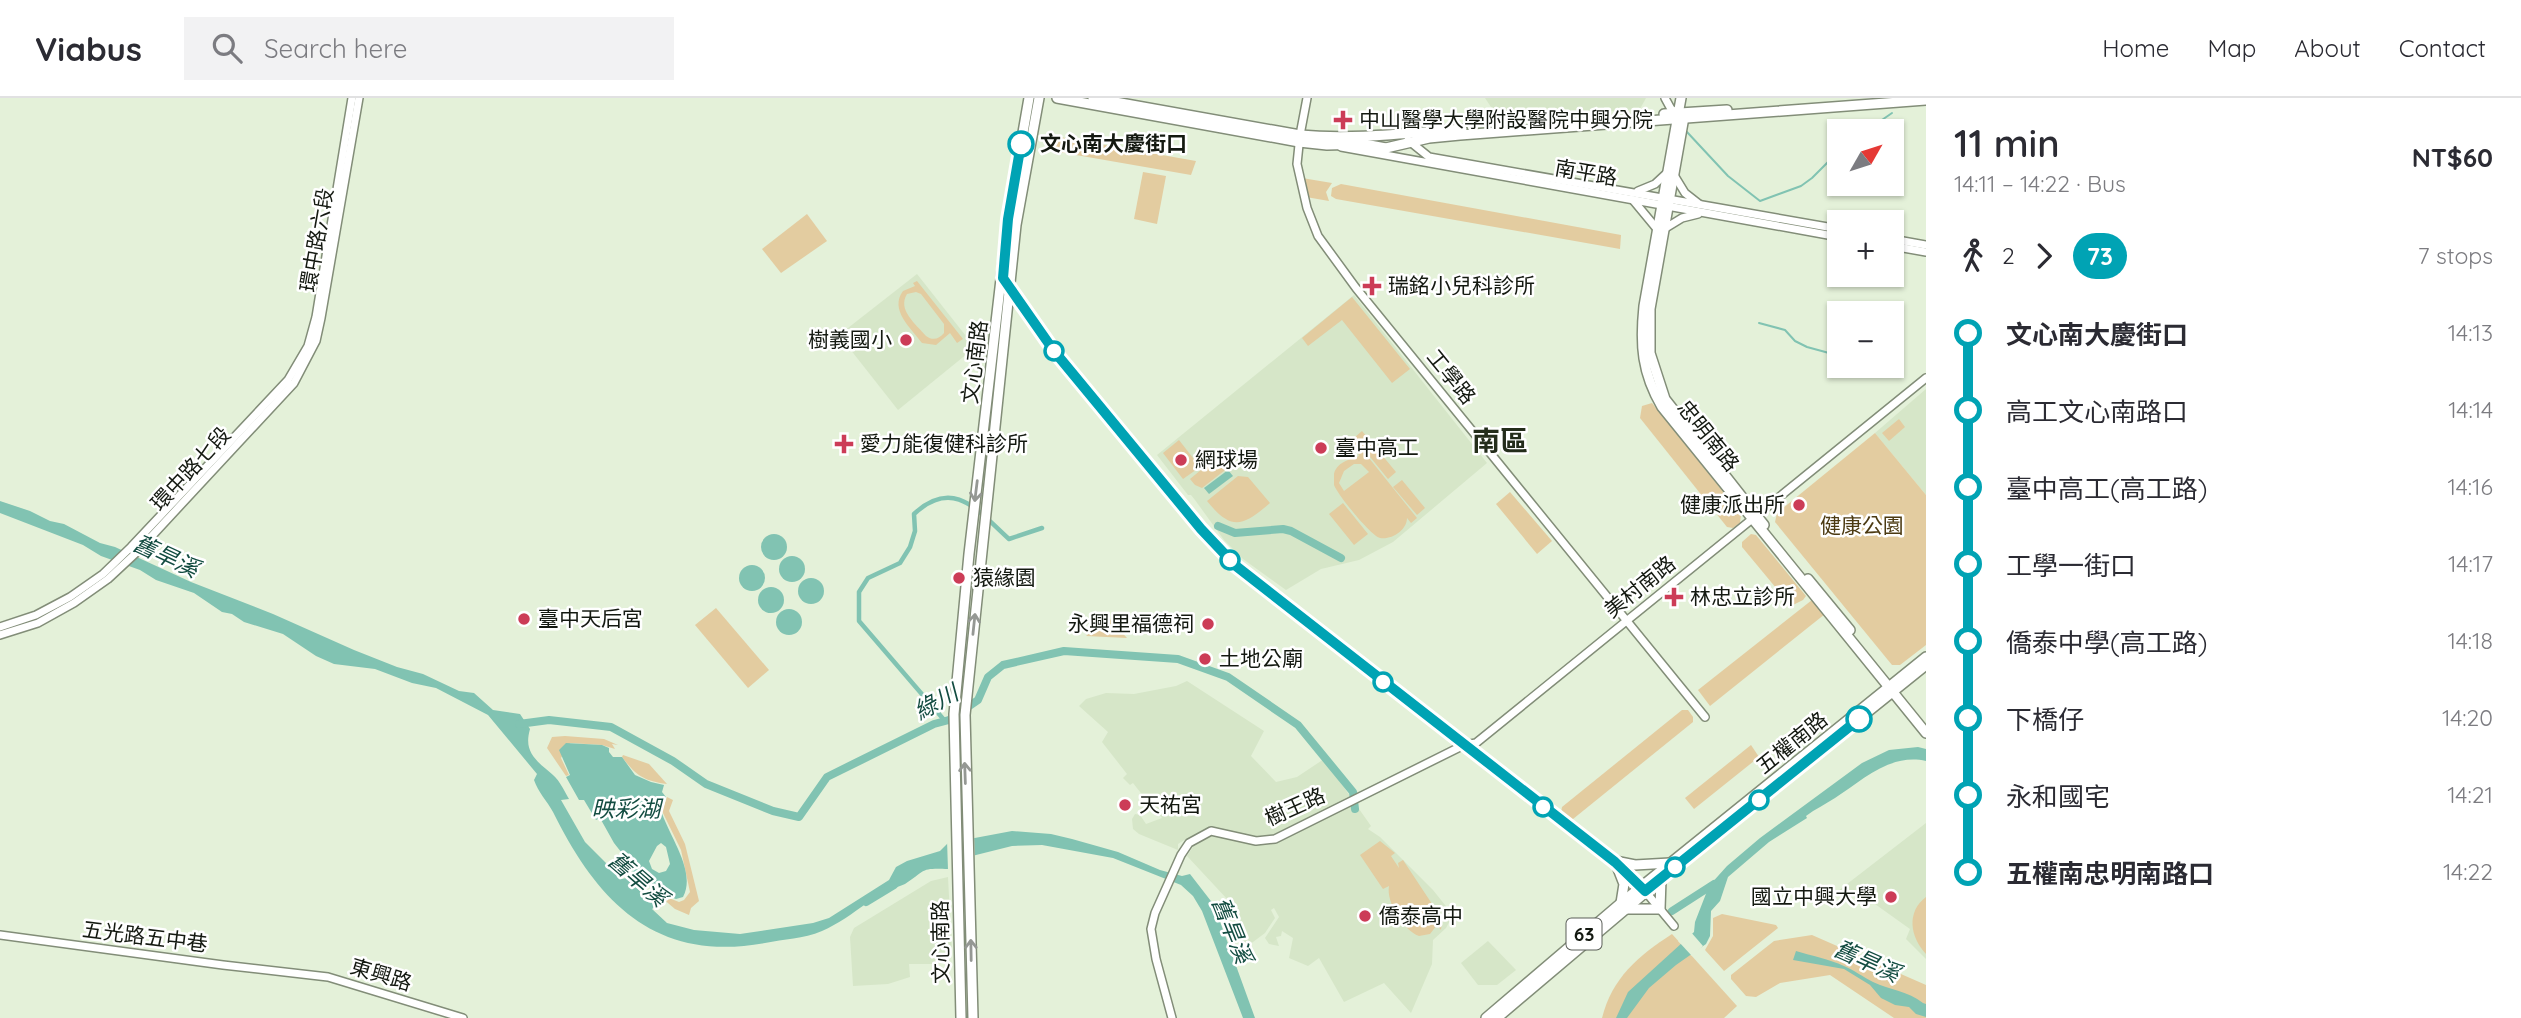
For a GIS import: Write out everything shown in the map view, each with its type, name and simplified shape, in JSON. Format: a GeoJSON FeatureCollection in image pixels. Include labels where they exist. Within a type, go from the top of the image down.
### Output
{"type":"FeatureCollection","features":[{"type":"Feature","properties":{"kind":"main road","name":"文心南路"},"geometry":{"type":"LineString","coordinates":[[961,1018],[954,714],[969,554],[1008,219],[1029,98]]}},
{"type":"Feature","properties":{"kind":"main road","name":"文心南路"},"geometry":{"type":"LineString","coordinates":[[973,1018],[965,715],[1016,225],[1039,98]]}},
{"type":"Feature","properties":{"kind":"main road"},"geometry":{"type":"LineString","coordinates":[[1057,98],[1299,138],[1428,135],[1926,100]]}},
{"type":"Feature","properties":{"kind":"main road"},"geometry":{"type":"LineString","coordinates":[[1093,98],[1327,145],[1364,144],[1386,148],[1413,143],[1428,135]]}},
{"type":"Feature","properties":{"kind":"main road","name":"忠明南路"},"geometry":{"type":"LineString","coordinates":[[1684,98],[1660,229],[1650,309],[1650,353],[1657,379],[1665,399],[1679,419],[1926,733]]}},
{"type":"Feature","properties":{"kind":"main road"},"geometry":{"type":"LineString","coordinates":[[1681,116],[1875,98]]}},
{"type":"Feature","properties":{"kind":"main road","name":"五權南路"},"geometry":{"type":"LineString","coordinates":[[1643,889],[1661,879],[1893,688],[1926,657]]}},
{"type":"Feature","properties":{"kind":"main road","name":"五權南路"},"geometry":{"type":"LineString","coordinates":[[1486,1018],[1671,863],[1926,665]]}},
{"type":"Feature","properties":{"kind":"main road","name":"忠明南路"},"geometry":{"type":"LineString","coordinates":[[1893,688],[1926,724]]}},
{"type":"Feature","properties":{"kind":"main road"},"geometry":{"type":"LineString","coordinates":[[1615,862],[1635,865],[1671,863]]}},
{"type":"Feature","properties":{"kind":"main road"},"geometry":{"type":"LineString","coordinates":[[1615,862],[1624,884],[1622,906],[1660,909],[1661,879]]}},
{"type":"Feature","properties":{"kind":"main road","name":"五權南路"},"geometry":{"type":"LineString","coordinates":[[1497,1018],[1622,906]]}},
{"type":"Feature","properties":{"kind":"street","name":"環中路六段"},"geometry":{"type":"LineString","coordinates":[[291,382],[316,341],[341,211],[346,134],[352,98]]}},
{"type":"Feature","properties":{"kind":"street","name":"環中路六段"},"geometry":{"type":"LineString","coordinates":[[291,382],[308,346],[316,317],[328,218],[344,171],[359,98]]}},
{"type":"Feature","properties":{"kind":"street","name":"工學路"},"geometry":{"type":"LineString","coordinates":[[1307,98],[1297,164],[1307,208],[1318,236],[1332,258],[1705,717]]}},
{"type":"Feature","properties":{"kind":"street"},"geometry":{"type":"LineString","coordinates":[[1665,98],[1671,110],[1681,116]]}},
{"type":"Feature","properties":{"kind":"street"},"geometry":{"type":"LineString","coordinates":[[338,143],[346,134]]}},
{"type":"Feature","properties":{"kind":"street"},"geometry":{"type":"LineString","coordinates":[[1402,135],[1429,160]]}},
{"type":"Feature","properties":{"kind":"street"},"geometry":{"type":"LineString","coordinates":[[1428,135],[1429,160]]}},
{"type":"Feature","properties":{"kind":"street","name":"南平路"},"geometry":{"type":"LineString","coordinates":[[1327,145],[1635,196],[1827,235]]}},
{"type":"Feature","properties":{"kind":"street"},"geometry":{"type":"LineString","coordinates":[[1672,173],[1685,193],[1702,210],[1660,229],[1635,196],[1672,173]]}},
{"type":"Feature","properties":{"kind":"street"},"geometry":{"type":"LineString","coordinates":[[328,218],[349,206]]}},
{"type":"Feature","properties":{"kind":"street","name":"南平路"},"geometry":{"type":"LineString","coordinates":[[1702,210],[1827,227]]}},
{"type":"Feature","properties":{"kind":"street"},"geometry":{"type":"LineString","coordinates":[[1904,241],[1926,245]]}},
{"type":"Feature","properties":{"kind":"street"},"geometry":{"type":"LineString","coordinates":[[1904,248],[1926,252]]}},
{"type":"Feature","properties":{"kind":"street"},"geometry":{"type":"LineString","coordinates":[[1003,278],[1054,351],[1201,529],[1230,560],[1615,862],[1643,889],[1674,926]]}},
{"type":"Feature","properties":{"kind":"street","name":"美村南路"},"geometry":{"type":"LineString","coordinates":[[1361,795],[1464,744],[1476,743],[1926,378]]}},
{"type":"Feature","properties":{"kind":"street","name":"環中路七段"},"geometry":{"type":"LineString","coordinates":[[0,635],[38,623],[74,603],[108,579],[137,552],[291,382]]}},
{"type":"Feature","properties":{"kind":"street","name":"環中路七段"},"geometry":{"type":"LineString","coordinates":[[0,627],[36,615],[70,597],[103,574],[234,443]]}},
{"type":"Feature","properties":{"kind":"street","name":"樹王路"},"geometry":{"type":"LineString","coordinates":[[1172,1018],[1152,935],[1152,923],[1181,855],[1189,843],[1211,831],[1256,841],[1275,839],[1361,795]]}},
{"type":"Feature","properties":{"kind":"street","name":"五光路五中巷"},"geometry":{"type":"LineString","coordinates":[[0,935],[287,973]]}},
{"type":"Feature","properties":{"kind":"street","name":"東興路"},"geometry":{"type":"LineString","coordinates":[[287,973],[328,977],[463,1018]]}},
{"type":"Feature","properties":{"kind":"shaded area"},"geometry":{"type":"Polygon","coordinates":[[[1485,98],[1646,98],[1640,109],[1499,119],[1485,98]]]}},
{"type":"Feature","properties":{"kind":"shaded area","name":"樹義國小"},"geometry":{"type":"Polygon","coordinates":[[[917,274],[973,345],[973,349],[898,410],[839,335],[917,274]]]}},
{"type":"Feature","properties":{"kind":"shaded area","name":"臺中高工"},"geometry":{"type":"Polygon","coordinates":[[[1354,295],[1487,463],[1393,542],[1359,560],[1321,569],[1286,590],[1243,559],[1224,540],[1157,455],[1354,295]]]}},
{"type":"Feature","properties":{"kind":"shaded area"},"geometry":{"type":"Polygon","coordinates":[[[1926,389],[1926,495],[1875,433],[1926,389]]]}},
{"type":"Feature","properties":{"kind":"shaded area"},"geometry":{"type":"Polygon","coordinates":[[[1187,681],[1264,731],[1251,756],[1276,782],[1297,777],[1324,759],[1371,826],[1368,829],[1380,837],[1433,890],[1453,915],[1446,928],[1433,940],[1432,964],[1411,1013],[1384,983],[1344,1002],[1319,958],[1308,966],[1289,958],[1293,938],[1282,931],[1281,936],[1276,937],[1279,946],[1269,944],[1265,938],[1279,917],[1274,908],[1271,910],[1275,918],[1265,933],[1245,948],[1228,900],[1187,856],[1193,847],[1186,839],[1178,844],[1178,850],[1133,829],[1132,819],[1135,814],[1140,815],[1146,824],[1162,818],[1146,795],[1144,797],[1133,783],[1130,785],[1123,778],[1127,774],[1102,742],[1108,732],[1079,706],[1086,699],[1106,693],[1134,694],[1176,686],[1187,681]]]}},
{"type":"Feature","properties":{"kind":"shaded area","name":"國立中興大學"},"geometry":{"type":"Polygon","coordinates":[[[1926,823],[1926,959],[1906,939],[1910,929],[1875,904],[1838,891],[1926,823]]]}},
{"type":"Feature","properties":{"kind":"shaded area"},"geometry":{"type":"Polygon","coordinates":[[[948,877],[952,953],[936,964],[909,964],[910,977],[888,984],[853,986],[850,937],[854,928],[931,881],[948,877]]]}},
{"type":"Feature","properties":{"kind":"shaded area"},"geometry":{"type":"Polygon","coordinates":[[[1488,941],[1516,970],[1497,985],[1478,985],[1461,963],[1488,941]]]}},
{"type":"Feature","properties":{"kind":"green space"},"geometry":{"type":"Polygon","coordinates":[[[1051,136],[1196,161],[1191,175],[1053,151],[1047,144],[1051,136]]]}},
{"type":"Feature","properties":{"kind":"green space"},"geometry":{"type":"Polygon","coordinates":[[[1143,172],[1166,176],[1157,224],[1134,219],[1143,172]]]}},
{"type":"Feature","properties":{"kind":"green space"},"geometry":{"type":"Polygon","coordinates":[[[1302,178],[1332,183],[1326,192],[1329,201],[1306,197],[1302,178]]]}},
{"type":"Feature","properties":{"kind":"green space"},"geometry":{"type":"Polygon","coordinates":[[[1341,184],[1621,235],[1620,249],[1336,199],[1331,196],[1332,188],[1341,184]]]}},
{"type":"Feature","properties":{"kind":"green space"},"geometry":{"type":"Polygon","coordinates":[[[807,214],[827,241],[781,273],[762,249],[807,214]]]}},
{"type":"Feature","properties":{"kind":"green space"},"geometry":{"type":"Polygon","coordinates":[[[917,281],[963,339],[957,343],[950,333],[936,345],[922,343],[900,312],[899,298],[903,291],[915,286],[913,283],[917,281]],[[907,294],[904,306],[913,322],[926,336],[938,338],[944,333],[944,324],[921,294],[907,294]]]}},
{"type":"Feature","properties":{"kind":"green space"},"geometry":{"type":"Polygon","coordinates":[[[1352,297],[1410,369],[1392,383],[1342,320],[1308,346],[1302,338],[1352,297]]]}},
{"type":"Feature","properties":{"kind":"green space"},"geometry":{"type":"Polygon","coordinates":[[[1652,403],[1741,514],[1740,523],[1733,528],[1727,527],[1640,418],[1642,406],[1652,403]]]}},
{"type":"Feature","properties":{"kind":"green space"},"geometry":{"type":"Polygon","coordinates":[[[1899,419],[1905,427],[1889,441],[1882,433],[1899,419]]]}},
{"type":"Feature","properties":{"kind":"green space"},"geometry":{"type":"Polygon","coordinates":[[[1362,431],[1396,472],[1388,479],[1361,448],[1417,518],[1411,523],[1407,518],[1402,530],[1394,536],[1376,536],[1341,497],[1334,485],[1336,470],[1344,462],[1359,456],[1357,450],[1345,460],[1338,452],[1362,431]],[[1354,464],[1344,471],[1339,483],[1344,491],[1369,472],[1361,464],[1354,464]]]}},
{"type":"Feature","properties":{"kind":"green space","name":"健康公園"},"geometry":{"type":"Polygon","coordinates":[[[1875,433],[1926,495],[1926,645],[1900,665],[1892,665],[1775,522],[1777,513],[1875,433]]]}},
{"type":"Feature","properties":{"kind":"green space","name":"網球場"},"geometry":{"type":"Polygon","coordinates":[[[1179,440],[1200,467],[1183,479],[1163,453],[1179,440]]]}},
{"type":"Feature","properties":{"kind":"green space"},"geometry":{"type":"Polygon","coordinates":[[[1225,450],[1231,457],[1229,467],[1202,488],[1195,485],[1190,479],[1225,450]]]}},
{"type":"Feature","properties":{"kind":"green space"},"geometry":{"type":"Polygon","coordinates":[[[1238,476],[1248,477],[1270,503],[1252,517],[1238,522],[1224,518],[1207,501],[1238,476]]]}},
{"type":"Feature","properties":{"kind":"green space"},"geometry":{"type":"Polygon","coordinates":[[[1402,480],[1425,508],[1417,515],[1393,487],[1402,480]]]}},
{"type":"Feature","properties":{"kind":"green space"},"geometry":{"type":"Polygon","coordinates":[[[1510,492],[1552,541],[1537,554],[1496,504],[1510,492]]]}},
{"type":"Feature","properties":{"kind":"green space"},"geometry":{"type":"Polygon","coordinates":[[[1343,503],[1368,534],[1354,545],[1329,514],[1343,503]]]}},
{"type":"Feature","properties":{"kind":"green space"},"geometry":{"type":"Polygon","coordinates":[[[1751,534],[1756,535],[1806,596],[1803,600],[1791,606],[1742,547],[1742,542],[1751,534]]]}},
{"type":"Feature","properties":{"kind":"green space"},"geometry":{"type":"Polygon","coordinates":[[[1812,600],[1825,614],[1710,706],[1698,690],[1812,600]]]}},
{"type":"Feature","properties":{"kind":"green space"},"geometry":{"type":"Polygon","coordinates":[[[716,608],[769,670],[748,688],[695,625],[716,608]]]}},
{"type":"Feature","properties":{"kind":"green space"},"geometry":{"type":"Polygon","coordinates":[[[1110,619],[1127,638],[1086,636],[1102,622],[1110,619]]]}},
{"type":"Feature","properties":{"kind":"green space"},"geometry":{"type":"Polygon","coordinates":[[[1682,710],[1688,710],[1693,722],[1573,819],[1568,819],[1561,813],[1562,807],[1682,710]]]}},
{"type":"Feature","properties":{"kind":"green space"},"geometry":{"type":"Polygon","coordinates":[[[552,737],[604,739],[618,745],[612,744],[615,749],[602,745],[570,743],[561,758],[569,775],[566,776],[547,748],[552,737]]]}},
{"type":"Feature","properties":{"kind":"green space"},"geometry":{"type":"Polygon","coordinates":[[[1751,745],[1759,757],[1694,809],[1685,798],[1751,745]]]}},
{"type":"Feature","properties":{"kind":"green space"},"geometry":{"type":"Polygon","coordinates":[[[623,755],[649,764],[667,784],[637,774],[627,764],[623,755]]]}},
{"type":"Feature","properties":{"kind":"green space"},"geometry":{"type":"Polygon","coordinates":[[[667,797],[673,800],[669,811],[685,844],[699,901],[691,908],[689,915],[675,909],[662,898],[664,896],[679,902],[690,892],[681,850],[662,811],[667,797]]]}},
{"type":"Feature","properties":{"kind":"green space"},"geometry":{"type":"Polygon","coordinates":[[[1380,841],[1395,853],[1391,856],[1399,868],[1398,863],[1403,860],[1442,919],[1441,930],[1437,925],[1430,934],[1419,936],[1407,928],[1397,915],[1390,900],[1389,886],[1383,889],[1360,855],[1380,841]]]}},
{"type":"Feature","properties":{"kind":"green space"},"geometry":{"type":"Polygon","coordinates":[[[1926,897],[1926,954],[1916,940],[1912,925],[1915,910],[1926,897]]]}},
{"type":"Feature","properties":{"kind":"green space"},"geometry":{"type":"Polygon","coordinates":[[[1722,914],[1776,925],[1778,928],[1724,971],[1705,950],[1713,936],[1713,918],[1722,914]]]}},
{"type":"Feature","properties":{"kind":"green space"},"geometry":{"type":"Polygon","coordinates":[[[1672,934],[1737,1006],[1724,1018],[1602,1018],[1612,991],[1628,969],[1672,934]]]}},
{"type":"Feature","properties":{"kind":"green space"},"geometry":{"type":"Polygon","coordinates":[[[1812,935],[1926,985],[1926,1018],[1894,1018],[1830,975],[1780,983],[1756,997],[1746,996],[1731,979],[1731,975],[1774,941],[1812,935]]]}},
{"type":"Feature","properties":{"kind":"water"},"geometry":{"type":"Polygon","coordinates":[[[1228,470],[1233,476],[1209,494],[1204,488],[1228,470]]]}},
{"type":"Feature","properties":{"kind":"water","name":"舊旱溪"},"geometry":{"type":"Polygon","coordinates":[[[0,501],[64,524],[100,543],[115,547],[354,650],[423,674],[459,691],[474,693],[493,710],[520,714],[530,729],[528,744],[533,756],[556,777],[569,799],[561,800],[585,842],[622,879],[626,878],[656,906],[652,909],[667,923],[694,930],[740,934],[813,923],[829,918],[889,880],[896,867],[940,851],[948,843],[1012,831],[1051,834],[1118,852],[1160,870],[1182,876],[1190,874],[1214,905],[1255,1018],[1243,1018],[1202,911],[1193,896],[1181,885],[1113,858],[1042,845],[1012,846],[948,862],[948,869],[924,871],[905,884],[880,893],[834,925],[808,936],[726,947],[692,944],[662,934],[635,919],[611,899],[590,874],[538,789],[534,780],[537,774],[488,715],[436,688],[412,683],[375,669],[334,664],[316,656],[283,634],[222,612],[194,593],[156,580],[140,570],[101,556],[83,545],[0,513],[0,501]]]}},
{"type":"Feature","properties":{"kind":"water"},"geometry":{"type":"Polygon","coordinates":[[[774,534],[783,538],[787,547],[783,556],[774,560],[765,556],[761,547],[765,538],[774,534]]]}},
{"type":"Feature","properties":{"kind":"water"},"geometry":{"type":"Polygon","coordinates":[[[792,556],[801,560],[805,569],[801,578],[792,582],[783,578],[779,569],[783,560],[792,556]]]}},
{"type":"Feature","properties":{"kind":"water"},"geometry":{"type":"Polygon","coordinates":[[[752,565],[761,569],[765,578],[761,587],[752,591],[743,587],[739,578],[743,569],[752,565]]]}},
{"type":"Feature","properties":{"kind":"water"},"geometry":{"type":"Polygon","coordinates":[[[811,578],[820,582],[824,591],[820,600],[811,604],[802,600],[798,591],[802,582],[811,578]]]}},
{"type":"Feature","properties":{"kind":"water"},"geometry":{"type":"Polygon","coordinates":[[[771,587],[780,591],[784,600],[780,609],[771,613],[762,609],[758,600],[762,591],[771,587]]]}},
{"type":"Feature","properties":{"kind":"water"},"geometry":{"type":"Polygon","coordinates":[[[789,609],[798,613],[802,622],[798,631],[789,635],[780,631],[776,622],[780,613],[789,609]]]}},
{"type":"Feature","properties":{"kind":"water","name":"映彩湖"},"geometry":{"type":"Polygon","coordinates":[[[566,743],[602,745],[609,748],[613,757],[622,757],[635,775],[664,785],[662,792],[666,797],[661,810],[684,865],[686,887],[683,897],[676,899],[665,895],[662,898],[632,871],[633,867],[614,843],[600,818],[596,820],[584,800],[579,800],[566,777],[570,775],[559,750],[566,743]],[[661,843],[657,846],[649,861],[652,869],[659,873],[666,871],[670,864],[666,847],[661,843]]]}},
{"type":"Feature","properties":{"kind":"water"},"geometry":{"type":"Polygon","coordinates":[[[1918,747],[1926,749],[1926,761],[1889,764],[1867,776],[1769,842],[1728,877],[1720,901],[1711,911],[1710,936],[1706,944],[1649,988],[1627,1018],[1616,1018],[1628,992],[1694,932],[1695,922],[1709,886],[1727,866],[1760,838],[1862,763],[1889,750],[1918,747]]]}},
{"type":"Feature","properties":{"kind":"water","name":"舊旱溪"},"geometry":{"type":"Polygon","coordinates":[[[1796,951],[1851,969],[1873,982],[1911,996],[1926,1004],[1926,1017],[1916,1014],[1909,1007],[1895,1005],[1881,998],[1870,985],[1844,969],[1793,960],[1796,951]]]}},
{"type":"Feature","properties":{"kind":"pier"},"geometry":{"type":"Polygon","coordinates":[[[974,833],[975,858],[951,865],[948,870],[947,840],[974,833]]]}},
{"type":"Feature","properties":{"kind":"pier"},"geometry":{"type":"Polygon","coordinates":[[[1690,931],[1703,946],[1692,956],[1678,941],[1690,931]]]}},
{"type":"Feature","properties":{"kind":"waterway"},"geometry":{"type":"LineString","coordinates":[[1883,119],[1892,113]]}},
{"type":"Feature","properties":{"kind":"waterway"},"geometry":{"type":"LineString","coordinates":[[1687,132],[1728,176],[1760,201],[1801,186],[1827,163]]}},
{"type":"Feature","properties":{"kind":"waterway"},"geometry":{"type":"LineString","coordinates":[[1759,323],[1785,330],[1795,341],[1827,352]]}},
{"type":"Feature","properties":{"kind":"waterway"},"geometry":{"type":"LineString","coordinates":[[945,721],[859,621],[859,592],[868,578],[900,563],[910,547],[915,531],[914,514],[928,503],[941,498],[965,502],[1009,539],[1042,528]]}},
{"type":"Feature","properties":{"kind":"waterway"},"geometry":{"type":"LineString","coordinates":[[1218,526],[1235,533],[1283,529],[1291,531],[1341,558]]}},
{"type":"Feature","properties":{"kind":"waterway","name":"綠川"},"geometry":{"type":"LineString","coordinates":[[519,724],[549,720],[611,727],[673,761],[706,784],[773,811],[799,817],[827,777],[934,724],[949,720],[978,700],[988,677],[1003,665],[1064,651],[1178,659],[1228,677],[1298,725],[1353,792],[1355,809]]}},
{"type":"Feature","properties":{"kind":"waterway","name":"綠川"},"geometry":{"type":"LineString","coordinates":[[1672,911],[1714,884]]}},
{"type":"Feature","properties":{"kind":"waterway","name":"舊旱溪"},"geometry":{"type":"LineString","coordinates":[[866,902],[894,885]]}},
{"type":"Feature","properties":{"kind":"bus line","name":"73"},"geometry":{"type":"LineString","coordinates":[[1021,144],[1008,219],[1003,278],[1050,345],[1201,529],[1236,566],[1615,862],[1645,891],[1859,719]]}},
{"type":"Feature","properties":{"kind":"place","name":"中山醫學大學附設醫院中興分院"},"geometry":{"type":"Point","coordinates":[1343,120]}},
{"type":"Feature","properties":{"kind":"place","name":"文心南大慶街口"},"geometry":{"type":"Point","coordinates":[1021,144]}},
{"type":"Feature","properties":{"kind":"place","name":"瑞銘小兒科診所"},"geometry":{"type":"Point","coordinates":[1372,286]}},
{"type":"Feature","properties":{"kind":"place","name":"樹義國小"},"geometry":{"type":"Point","coordinates":[906,340]}},
{"type":"Feature","properties":{"kind":"place","name":"愛力能復健科診所"},"geometry":{"type":"Point","coordinates":[844,444]}},
{"type":"Feature","properties":{"kind":"place","name":"臺中高工"},"geometry":{"type":"Point","coordinates":[1321,448]}},
{"type":"Feature","properties":{"kind":"place","name":"網球場"},"geometry":{"type":"Point","coordinates":[1181,460]}},
{"type":"Feature","properties":{"kind":"place","name":"健康派出所"},"geometry":{"type":"Point","coordinates":[1799,505]}},
{"type":"Feature","properties":{"kind":"place","name":"猿緣園"},"geometry":{"type":"Point","coordinates":[959,578]}},
{"type":"Feature","properties":{"kind":"place","name":"林忠立診所"},"geometry":{"type":"Point","coordinates":[1674,597]}},
{"type":"Feature","properties":{"kind":"place","name":"臺中天后宮"},"geometry":{"type":"Point","coordinates":[524,619]}},
{"type":"Feature","properties":{"kind":"place","name":"永興里福德祠"},"geometry":{"type":"Point","coordinates":[1208,624]}},
{"type":"Feature","properties":{"kind":"place","name":"土地公廟"},"geometry":{"type":"Point","coordinates":[1205,659]}},
{"type":"Feature","properties":{"kind":"place","name":"天祐宮"},"geometry":{"type":"Point","coordinates":[1125,805]}},
{"type":"Feature","properties":{"kind":"place","name":"國立中興大學"},"geometry":{"type":"Point","coordinates":[1891,897]}},
{"type":"Feature","properties":{"kind":"place","name":"僑泰高中"},"geometry":{"type":"Point","coordinates":[1365,916]}},
{"type":"Feature","properties":{"kind":"district","name":"南區"},"geometry":{"type":"Point","coordinates":[1500,441]}}]}
